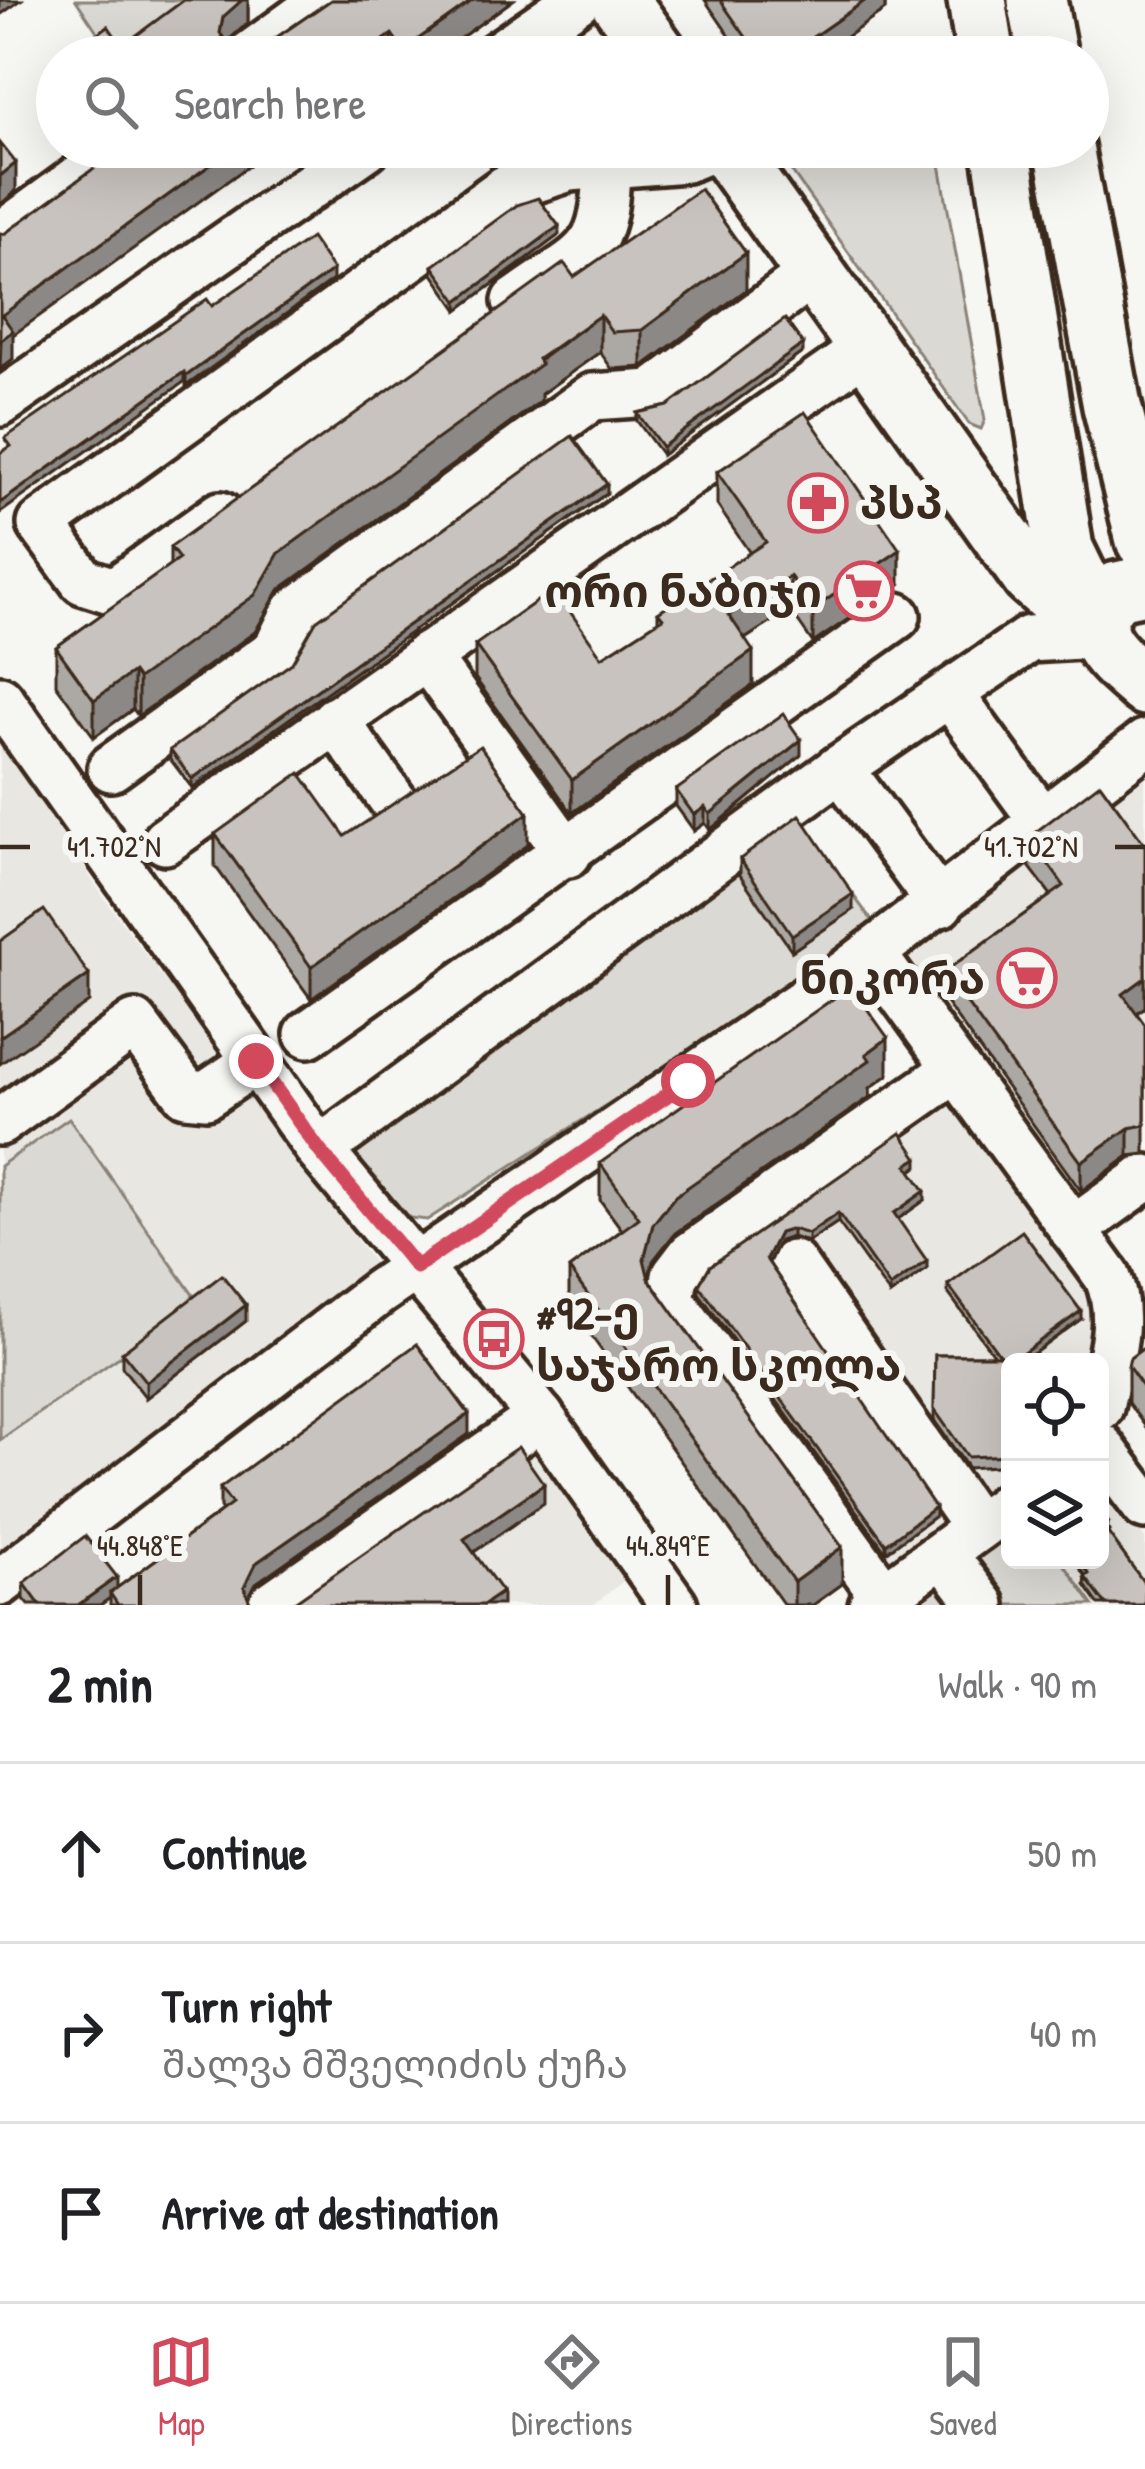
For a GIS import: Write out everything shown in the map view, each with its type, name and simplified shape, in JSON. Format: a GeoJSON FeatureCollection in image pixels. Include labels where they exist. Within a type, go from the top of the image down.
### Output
{"type":"FeatureCollection","features":[{"type":"Feature","properties":{"kind":"main road"},"geometry":{"type":"LineString","coordinates":[[619,0],[645,36]]}},
{"type":"Feature","properties":{"kind":"main road"},"geometry":{"type":"LineString","coordinates":[[977,0],[983,36]]}},
{"type":"Feature","properties":{"kind":"main road"},"geometry":{"type":"LineString","coordinates":[[1037,0],[1044,36]]}},
{"type":"Feature","properties":{"kind":"main road"},"geometry":{"type":"LineString","coordinates":[[740,168],[865,350],[1031,577],[1122,655]]}},
{"type":"Feature","properties":{"kind":"main road"},"geometry":{"type":"LineString","coordinates":[[1004,168],[1064,549],[1122,655]]}},
{"type":"Feature","properties":{"kind":"main road"},"geometry":{"type":"LineString","coordinates":[[1068,168],[1112,406],[1145,540]]}},
{"type":"Feature","properties":{"kind":"main road"},"geometry":{"type":"LineString","coordinates":[[1122,655],[1117,591],[1145,585]]}},
{"type":"Feature","properties":{"kind":"street"},"geometry":{"type":"LineString","coordinates":[[276,36],[325,0]]}},
{"type":"Feature","properties":{"kind":"street"},"geometry":{"type":"LineString","coordinates":[[525,36],[577,0]]}},
{"type":"Feature","properties":{"kind":"street"},"geometry":{"type":"LineString","coordinates":[[0,236],[93,168]]}},
{"type":"Feature","properties":{"kind":"street"},"geometry":{"type":"LineString","coordinates":[[0,404],[337,168]]}},
{"type":"Feature","properties":{"kind":"street"},"geometry":{"type":"LineString","coordinates":[[249,494],[114,591],[83,581],[41,524],[505,189],[569,168]]}},
{"type":"Feature","properties":{"kind":"street"},"geometry":{"type":"LineString","coordinates":[[479,328],[594,244],[606,220],[607,168]]}},
{"type":"Feature","properties":{"kind":"street"},"geometry":{"type":"LineString","coordinates":[[111,768],[276,650],[295,612],[592,397],[652,393],[815,272]]}},
{"type":"Feature","properties":{"kind":"street"},"geometry":{"type":"LineString","coordinates":[[165,841],[865,350]]}},
{"type":"Feature","properties":{"kind":"street"},"geometry":{"type":"LineString","coordinates":[[308,1034],[568,854],[897,616]]}},
{"type":"Feature","properties":{"kind":"street"},"geometry":{"type":"LineString","coordinates":[[319,1150],[840,768],[1029,639],[1122,655]]}},
{"type":"Feature","properties":{"kind":"street"},"geometry":{"type":"LineString","coordinates":[[425,656],[568,854]]}},
{"type":"Feature","properties":{"kind":"street"},"geometry":{"type":"LineString","coordinates":[[950,694],[1044,823]]}},
{"type":"Feature","properties":{"kind":"street"},"geometry":{"type":"LineString","coordinates":[[0,699],[319,1150],[541,1418],[651,1596]]}},
{"type":"Feature","properties":{"kind":"street"},"geometry":{"type":"LineString","coordinates":[[335,720],[394,802]]}},
{"type":"Feature","properties":{"kind":"street"},"geometry":{"type":"LineString","coordinates":[[0,1583],[416,1267],[872,953],[1145,743]]}},
{"type":"Feature","properties":{"kind":"street"},"geometry":{"type":"LineString","coordinates":[[840,768],[940,904]]}},
{"type":"Feature","properties":{"kind":"street"},"geometry":{"type":"LineString","coordinates":[[872,953],[1107,1276],[1131,1327],[1109,1383]]}},
{"type":"Feature","properties":{"kind":"street"},"geometry":{"type":"LineString","coordinates":[[0,1122],[136,1024],[186,1093],[206,1095],[256,1061]]}},
{"type":"Feature","properties":{"kind":"street"},"geometry":{"type":"LineString","coordinates":[[956,1069],[691,1255],[675,1276],[670,1300],[878,1600],[977,1529]]}},
{"type":"Feature","properties":{"kind":"street"},"geometry":{"type":"LineString","coordinates":[[1073,1230],[1145,1178]]}},
{"type":"Feature","properties":{"kind":"street"},"geometry":{"type":"LineString","coordinates":[[793,1264],[977,1529],[982,1605]]}},
{"type":"Feature","properties":{"kind":"street"},"geometry":{"type":"LineString","coordinates":[[271,1605],[541,1418]]}},
{"type":"Feature","properties":{"kind":"street"},"geometry":{"type":"LineString","coordinates":[[1109,1458],[1145,1506]]}},
{"type":"Feature","properties":{"kind":"shaded area"},"geometry":{"type":"Polygon","coordinates":[[[76,0],[203,0],[147,36],[100,36],[76,0]]]}},
{"type":"Feature","properties":{"kind":"shaded area"},"geometry":{"type":"Polygon","coordinates":[[[798,168],[941,168],[985,420],[981,429],[969,424],[792,172],[798,168]]]}},
{"type":"Feature","properties":{"kind":"shaded area"},"geometry":{"type":"Polygon","coordinates":[[[0,741],[107,902],[382,1274],[0,1550],[0,741]]]}},
{"type":"Feature","properties":{"kind":"shaded area"},"geometry":{"type":"Polygon","coordinates":[[[1135,763],[1145,776],[1145,1163],[1081,1211],[891,953],[1135,763]]]}},
{"type":"Feature","properties":{"kind":"shaded area"},"geometry":{"type":"Polygon","coordinates":[[[796,818],[879,930],[427,1220],[402,1217],[353,1160],[357,1138],[796,818]]]}},
{"type":"Feature","properties":{"kind":"shaded area"},"geometry":{"type":"Polygon","coordinates":[[[948,1083],[1094,1291],[1097,1353],[1001,1353],[1001,1497],[886,1582],[685,1299],[699,1256],[948,1083]]]}},
{"type":"Feature","properties":{"kind":"shaded area"},"geometry":{"type":"Polygon","coordinates":[[[69,1118],[198,1302],[0,1440],[0,1166],[69,1118]]]}},
{"type":"Feature","properties":{"kind":"shaded area"},"geometry":{"type":"Polygon","coordinates":[[[505,1415],[627,1578],[593,1605],[246,1605],[505,1415]]]}},
{"type":"Feature","properties":{"kind":"shaded area"},"geometry":{"type":"Polygon","coordinates":[[[1109,1489],[1145,1539],[1145,1605],[1093,1605],[1067,1569],[1109,1569],[1109,1489]]]}},
{"type":"Feature","properties":{"kind":"shaded area"},"geometry":{"type":"Polygon","coordinates":[[[1001,1529],[1001,1569],[1067,1569],[1093,1605],[899,1605],[1001,1529]]]}},
{"type":"Feature","properties":{"kind":"building"},"geometry":{"type":"Polygon","coordinates":[[[184,0],[242,0],[223,17],[222,36],[135,36],[184,0]]]}},
{"type":"Feature","properties":{"kind":"building"},"geometry":{"type":"Polygon","coordinates":[[[331,0],[473,0],[423,36],[279,36],[331,0]]]}},
{"type":"Feature","properties":{"kind":"building"},"geometry":{"type":"Polygon","coordinates":[[[720,0],[866,0],[814,36],[745,36],[720,0]]]}},
{"type":"Feature","properties":{"kind":"building"},"geometry":{"type":"Polygon","coordinates":[[[108,26],[115,36],[95,36],[108,26]]]}},
{"type":"Feature","properties":{"kind":"building"},"geometry":{"type":"Polygon","coordinates":[[[0,143],[16,163],[0,176],[0,143]]]}},
{"type":"Feature","properties":{"kind":"building"},"geometry":{"type":"Polygon","coordinates":[[[94,168],[206,168],[2,315],[13,331],[0,341],[0,233],[94,168]]]}},
{"type":"Feature","properties":{"kind":"building"},"geometry":{"type":"Polygon","coordinates":[[[700,189],[746,253],[642,330],[612,332],[600,315],[538,359],[541,364],[279,553],[255,595],[138,679],[133,672],[94,700],[56,647],[179,559],[170,547],[564,263],[574,277],[700,189]]]}},
{"type":"Feature","properties":{"kind":"building"},"geometry":{"type":"Polygon","coordinates":[[[538,198],[559,226],[458,301],[433,266],[517,205],[538,198]]]}},
{"type":"Feature","properties":{"kind":"building"},"geometry":{"type":"Polygon","coordinates":[[[311,238],[333,270],[0,503],[0,453],[11,446],[5,438],[207,299],[212,306],[311,238]]]}},
{"type":"Feature","properties":{"kind":"building"},"geometry":{"type":"Polygon","coordinates":[[[785,319],[803,344],[662,447],[637,413],[668,406],[785,319]]]}},
{"type":"Feature","properties":{"kind":"building"},"geometry":{"type":"Polygon","coordinates":[[[805,412],[900,550],[813,609],[790,576],[729,615],[753,651],[572,780],[475,645],[554,589],[602,657],[663,618],[658,612],[766,542],[717,472],[805,412]]]}},
{"type":"Feature","properties":{"kind":"building"},"geometry":{"type":"Polygon","coordinates":[[[572,436],[607,484],[192,779],[170,750],[292,663],[316,621],[572,436]]]}},
{"type":"Feature","properties":{"kind":"building"},"geometry":{"type":"Polygon","coordinates":[[[783,714],[801,740],[710,814],[705,807],[694,815],[676,790],[783,714]]]}},
{"type":"Feature","properties":{"kind":"building"},"geometry":{"type":"Polygon","coordinates":[[[480,746],[528,813],[311,967],[215,834],[300,773],[345,836],[480,746]]]}},
{"type":"Feature","properties":{"kind":"building"},"geometry":{"type":"Polygon","coordinates":[[[1100,783],[1145,845],[1145,978],[1123,994],[1145,1025],[1145,1125],[1129,1128],[1081,1162],[944,972],[1064,886],[1029,837],[1100,783]]]}},
{"type":"Feature","properties":{"kind":"building"},"geometry":{"type":"Polygon","coordinates":[[[800,815],[853,894],[792,935],[740,859],[800,815]]]}},
{"type":"Feature","properties":{"kind":"building"},"geometry":{"type":"Polygon","coordinates":[[[44,910],[89,975],[0,1037],[0,941],[44,910]]]}},
{"type":"Feature","properties":{"kind":"building"},"geometry":{"type":"Polygon","coordinates":[[[851,986],[888,1038],[866,1054],[870,1060],[675,1196],[653,1224],[644,1259],[649,1279],[842,1547],[794,1582],[569,1269],[639,1218],[600,1163],[851,986]]]}},
{"type":"Feature","properties":{"kind":"building"},"geometry":{"type":"Polygon","coordinates":[[[901,1133],[918,1158],[907,1165],[925,1191],[894,1213],[927,1261],[890,1287],[838,1213],[808,1234],[792,1229],[779,1233],[766,1259],[935,1507],[886,1544],[699,1285],[710,1266],[901,1133]]]}},
{"type":"Feature","properties":{"kind":"building"},"geometry":{"type":"Polygon","coordinates":[[[1022,1231],[1081,1311],[1023,1353],[1001,1353],[1001,1357],[948,1285],[1022,1231]]]}},
{"type":"Feature","properties":{"kind":"building"},"geometry":{"type":"Polygon","coordinates":[[[222,1275],[246,1305],[146,1382],[122,1352],[222,1275]]]}},
{"type":"Feature","properties":{"kind":"building"},"geometry":{"type":"Polygon","coordinates":[[[417,1344],[469,1414],[256,1563],[244,1587],[250,1602],[257,1605],[118,1605],[110,1593],[232,1504],[220,1488],[417,1344]]]}},
{"type":"Feature","properties":{"kind":"building"},"geometry":{"type":"Polygon","coordinates":[[[1145,1347],[1145,1390],[1128,1366],[1130,1358],[1145,1347]]]}},
{"type":"Feature","properties":{"kind":"building"},"geometry":{"type":"Polygon","coordinates":[[[935,1355],[1000,1355],[1001,1455],[968,1457],[934,1409],[935,1355]]]}},
{"type":"Feature","properties":{"kind":"building"},"geometry":{"type":"Polygon","coordinates":[[[518,1447],[544,1484],[464,1539],[502,1592],[483,1605],[290,1605],[518,1447]]]}},
{"type":"Feature","properties":{"kind":"building"},"geometry":{"type":"Polygon","coordinates":[[[1109,1534],[1145,1584],[1145,1605],[1106,1605],[1085,1577],[1089,1574],[1086,1569],[1109,1569],[1109,1534]]]}},
{"type":"Feature","properties":{"kind":"building"},"geometry":{"type":"Polygon","coordinates":[[[85,1536],[117,1577],[78,1605],[40,1605],[24,1583],[85,1536]]]}},
{"type":"Feature","properties":{"kind":"place","name":"პსპ"},"geometry":{"type":"Point","coordinates":[818,503]}},
{"type":"Feature","properties":{"kind":"place","name":"ორი ნაბიჯი"},"geometry":{"type":"Point","coordinates":[864,591]}},
{"type":"Feature","properties":{"kind":"place","name":"ნიკორა"},"geometry":{"type":"Point","coordinates":[1027,978]}},
{"type":"Feature","properties":{"kind":"place","name":"#92-ე საჯარო სკოლა"},"geometry":{"type":"Point","coordinates":[494,1339]}},
{"type":"Feature","properties":{"kind":"route"},"geometry":{"type":"LineString","coordinates":[[256,1061],[319,1150],[416,1267],[688,1081]]}}]}
